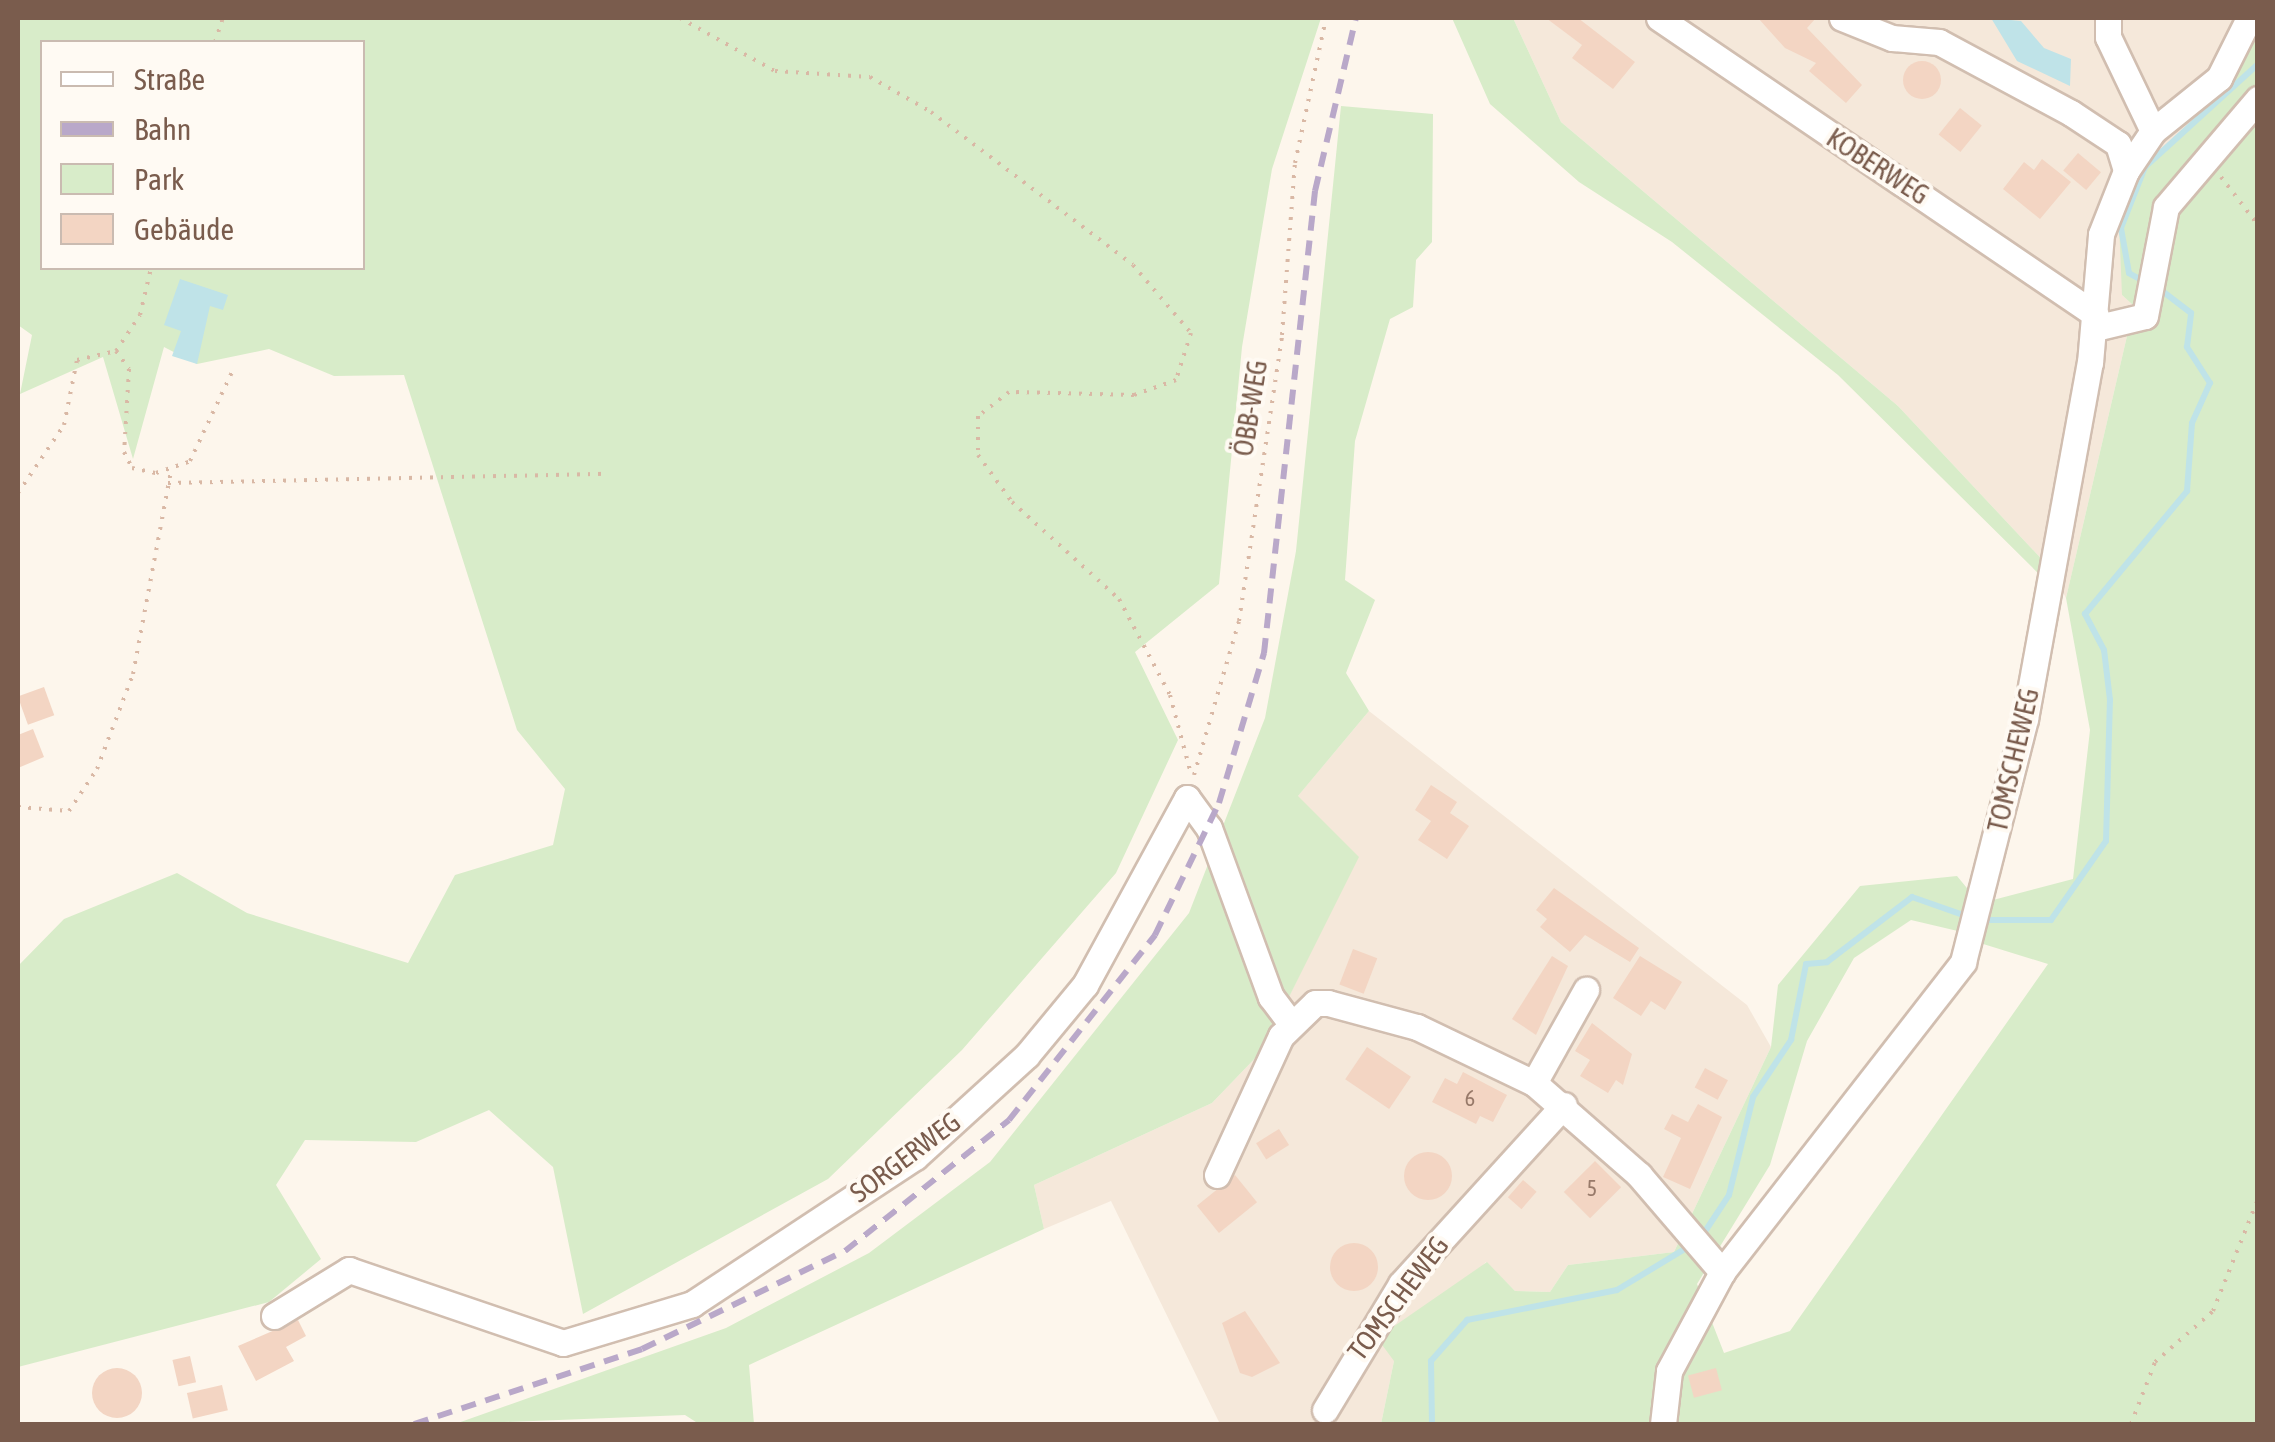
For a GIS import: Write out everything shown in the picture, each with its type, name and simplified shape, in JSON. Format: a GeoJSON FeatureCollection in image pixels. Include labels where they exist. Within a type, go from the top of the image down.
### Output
{"type":"FeatureCollection","features":[{"type":"Feature","properties":{"kind":"street","name":"KOBERWEG"},"geometry":{"type":"LineString","coordinates":[[1659,18],[2095,322]]}},
{"type":"Feature","properties":{"kind":"street"},"geometry":{"type":"LineString","coordinates":[[1842,18],[1892,38],[1939,42],[2071,113],[2118,144],[2126,171]]}},
{"type":"Feature","properties":{"kind":"street"},"geometry":{"type":"LineString","coordinates":[[2108,18],[2108,37],[2153,132]]}},
{"type":"Feature","properties":{"kind":"street","name":"TOMSCHEWEG"},"geometry":{"type":"LineString","coordinates":[[1663,1424],[1669,1371],[1704,1257],[1963,962],[2025,719],[2095,322],[2101,234],[2126,171],[2153,132],[2219,78],[2249,18]]}},
{"type":"Feature","properties":{"kind":"street"},"geometry":{"type":"LineString","coordinates":[[2095,322],[2139,321],[2166,208],[2258,99]]}},
{"type":"Feature","properties":{"kind":"street"},"geometry":{"type":"LineString","coordinates":[[1190,788],[1214,840],[1271,997],[1290,1022]]}},
{"type":"Feature","properties":{"kind":"street","name":"SORGERWEG"},"geometry":{"type":"LineString","coordinates":[[274,1316],[322,1278],[349,1270],[563,1343],[692,1304],[915,1156],[1027,1055],[1085,985],[1190,788]]}},
{"type":"Feature","properties":{"kind":"street"},"geometry":{"type":"LineString","coordinates":[[1534,1083],[1586,990]]}},
{"type":"Feature","properties":{"kind":"street"},"geometry":{"type":"LineString","coordinates":[[1217,1174],[1290,1022],[1328,1003],[1417,1027],[1534,1083],[1564,1105],[1639,1175],[1704,1257]]}},
{"type":"Feature","properties":{"kind":"street","name":"TOMSCHEWEG"},"geometry":{"type":"LineString","coordinates":[[1325,1410],[1402,1284],[1564,1105]]}},
{"type":"Feature","properties":{"kind":"path"},"geometry":{"type":"LineString","coordinates":[[680,18],[775,71],[870,78],[931,112],[1132,265],[1191,332],[1176,380],[1134,394],[1009,392],[978,416],[978,455],[1012,502],[1119,599],[1170,695],[1190,788]]}},
{"type":"Feature","properties":{"kind":"path","name":"ÖBB-WEG"},"geometry":{"type":"LineString","coordinates":[[1190,788],[1240,621],[1282,335],[1295,163],[1326,18]]}},
{"type":"Feature","properties":{"kind":"path"},"geometry":{"type":"LineString","coordinates":[[2205,160],[2258,225]]}},
{"type":"Feature","properties":{"kind":"path"},"geometry":{"type":"LineString","coordinates":[[18,493],[64,425],[77,360],[116,352],[140,315],[151,270]]}},
{"type":"Feature","properties":{"kind":"path"},"geometry":{"type":"LineString","coordinates":[[116,352],[129,369],[124,452],[132,468],[171,470],[190,461],[212,427],[232,372]]}},
{"type":"Feature","properties":{"kind":"path"},"geometry":{"type":"LineString","coordinates":[[18,808],[69,811],[98,769],[132,674],[171,470]]}},
{"type":"Feature","properties":{"kind":"path"},"geometry":{"type":"LineString","coordinates":[[168,482],[607,474]]}},
{"type":"Feature","properties":{"kind":"path"},"geometry":{"type":"LineString","coordinates":[[2131,1424],[2155,1362],[2213,1310],[2258,1200]]}},
{"type":"Feature","properties":{"kind":"path"},"geometry":{"type":"LineString","coordinates":[[1696,1424],[1745,1424]]}},
{"type":"Feature","properties":{"kind":"shaded area"},"geometry":{"type":"Polygon","coordinates":[[[1513,18],[2257,18],[2253,49],[2207,109],[2136,172],[2122,263],[2122,295],[2134,306],[2066,598],[2049,567],[1898,406],[1561,122],[1513,18]]]}},
{"type":"Feature","properties":{"kind":"shaded area"},"geometry":{"type":"Polygon","coordinates":[[[1369,711],[1747,1005],[1771,1047],[1674,1252],[1568,1265],[1550,1292],[1515,1291],[1486,1262],[1394,1361],[1381,1424],[1220,1424],[1111,1201],[1044,1229],[1034,1185],[1212,1103],[1262,1051],[1301,972],[1297,797],[1369,711]]]}},
{"type":"Feature","properties":{"kind":"green space"},"geometry":{"type":"Polygon","coordinates":[[[18,18],[1321,18],[1272,169],[1242,347],[1219,584],[1135,652],[1178,740],[1116,873],[962,1050],[828,1179],[583,1314],[553,1167],[489,1110],[416,1142],[305,1140],[276,1185],[321,1259],[269,1302],[18,1367],[18,966],[64,919],[177,873],[247,913],[408,963],[455,875],[553,845],[565,789],[517,730],[404,375],[334,376],[269,349],[197,364],[164,347],[133,459],[103,357],[20,394],[32,335],[18,325],[18,18]]]}},
{"type":"Feature","properties":{"kind":"green space"},"geometry":{"type":"Polygon","coordinates":[[[1452,18],[1513,18],[1561,122],[1898,406],[2049,567],[2045,580],[1838,375],[1672,242],[1579,182],[1490,104],[1452,18]]]}},
{"type":"Feature","properties":{"kind":"green space"},"geometry":{"type":"Polygon","coordinates":[[[2257,34],[2257,1424],[1381,1424],[1394,1361],[1377,1338],[1487,1262],[1515,1291],[1550,1292],[1568,1265],[1674,1252],[1771,1047],[1778,985],[1860,886],[1957,876],[1971,893],[1962,932],[1911,920],[1854,958],[1807,1041],[1770,1165],[1697,1284],[1724,1353],[1790,1331],[2048,964],[1980,943],[1993,900],[2073,879],[2090,730],[2066,598],[2134,306],[2122,295],[2119,223],[2136,172],[2207,109],[2257,34]]]}},
{"type":"Feature","properties":{"kind":"green space"},"geometry":{"type":"Polygon","coordinates":[[[1341,106],[1433,114],[1432,242],[1416,260],[1413,307],[1390,319],[1355,441],[1345,580],[1375,600],[1346,673],[1369,711],[1298,796],[1359,857],[1262,1051],[1212,1103],[1034,1185],[1044,1229],[749,1365],[754,1424],[699,1424],[685,1415],[455,1424],[726,1328],[869,1253],[990,1162],[1189,913],[1265,718],[1296,551],[1341,106]]]}},
{"type":"Feature","properties":{"kind":"water"},"geometry":{"type":"Polygon","coordinates":[[[1991,18],[2021,21],[2044,48],[2071,59],[2070,86],[2017,61],[1991,18]]]}},
{"type":"Feature","properties":{"kind":"water"},"geometry":{"type":"Polygon","coordinates":[[[180,279],[228,295],[223,310],[210,306],[197,364],[172,356],[181,331],[164,325],[180,279]]]}},
{"type":"Feature","properties":{"kind":"building"},"geometry":{"type":"Polygon","coordinates":[[[1546,18],[1578,18],[1635,62],[1613,89],[1572,58],[1582,45],[1546,18]]]}},
{"type":"Feature","properties":{"kind":"building"},"geometry":{"type":"Polygon","coordinates":[[[1758,18],[1816,18],[1807,28],[1862,85],[1846,103],[1809,71],[1816,63],[1785,48],[1758,18]]]}},
{"type":"Feature","properties":{"kind":"building"},"geometry":{"type":"Polygon","coordinates":[[[1922,61],[1935,67],[1941,80],[1935,93],[1922,99],[1909,93],[1903,80],[1909,67],[1922,61]]]}},
{"type":"Feature","properties":{"kind":"building"},"geometry":{"type":"Polygon","coordinates":[[[1960,108],[1982,126],[1960,152],[1939,134],[1960,108]]]}},
{"type":"Feature","properties":{"kind":"building"},"geometry":{"type":"Polygon","coordinates":[[[2078,153],[2101,172],[2086,190],[2063,171],[2078,153]]]}},
{"type":"Feature","properties":{"kind":"building"},"geometry":{"type":"Polygon","coordinates":[[[2042,159],[2071,182],[2040,219],[2003,189],[2024,162],[2034,170],[2042,159]]]}},
{"type":"Feature","properties":{"kind":"building"},"geometry":{"type":"Polygon","coordinates":[[[44,687],[54,715],[28,725],[18,696],[44,687]]]}},
{"type":"Feature","properties":{"kind":"building"},"geometry":{"type":"Polygon","coordinates":[[[33,729],[44,757],[18,768],[18,735],[33,729]]]}},
{"type":"Feature","properties":{"kind":"building"},"geometry":{"type":"Polygon","coordinates":[[[1431,785],[1457,802],[1450,813],[1469,826],[1447,859],[1418,840],[1431,821],[1415,810],[1431,785]]]}},
{"type":"Feature","properties":{"kind":"building"},"geometry":{"type":"Polygon","coordinates":[[[1554,888],[1639,948],[1630,962],[1585,935],[1570,952],[1540,927],[1547,919],[1536,910],[1554,888]]]}},
{"type":"Feature","properties":{"kind":"building"},"geometry":{"type":"Polygon","coordinates":[[[1353,949],[1377,958],[1364,994],[1339,984],[1353,949]]]}},
{"type":"Feature","properties":{"kind":"building"},"geometry":{"type":"Polygon","coordinates":[[[1552,956],[1568,966],[1536,1035],[1512,1019],[1552,956]]]}},
{"type":"Feature","properties":{"kind":"building"},"geometry":{"type":"Polygon","coordinates":[[[1640,956],[1682,982],[1665,1010],[1651,1001],[1641,1016],[1613,998],[1640,956]]]}},
{"type":"Feature","properties":{"kind":"building"},"geometry":{"type":"Polygon","coordinates":[[[1592,1023],[1632,1054],[1623,1085],[1616,1080],[1608,1093],[1580,1076],[1590,1060],[1575,1051],[1592,1023]]]}},
{"type":"Feature","properties":{"kind":"building"},"geometry":{"type":"Polygon","coordinates":[[[1367,1047],[1411,1077],[1389,1109],[1345,1079],[1367,1047]]]}},
{"type":"Feature","properties":{"kind":"building"},"geometry":{"type":"Polygon","coordinates":[[[1705,1068],[1728,1080],[1718,1100],[1695,1087],[1705,1068]]]}},
{"type":"Feature","properties":{"kind":"building"},"geometry":{"type":"Polygon","coordinates":[[[1463,1072],[1507,1095],[1493,1122],[1480,1116],[1476,1124],[1432,1102],[1445,1078],[1457,1084],[1463,1072]]]}},
{"type":"Feature","properties":{"kind":"building"},"geometry":{"type":"Polygon","coordinates":[[[1698,1104],[1722,1117],[1690,1189],[1663,1177],[1681,1138],[1664,1129],[1672,1114],[1688,1122],[1698,1104]]]}},
{"type":"Feature","properties":{"kind":"building"},"geometry":{"type":"Polygon","coordinates":[[[1279,1129],[1289,1145],[1266,1159],[1256,1143],[1279,1129]]]}},
{"type":"Feature","properties":{"kind":"building"},"geometry":{"type":"Polygon","coordinates":[[[1428,1152],[1445,1159],[1452,1176],[1445,1193],[1428,1200],[1411,1193],[1404,1176],[1411,1159],[1428,1152]]]}},
{"type":"Feature","properties":{"kind":"building"},"geometry":{"type":"Polygon","coordinates":[[[1595,1161],[1621,1187],[1590,1218],[1564,1192],[1595,1161]]]}},
{"type":"Feature","properties":{"kind":"building"},"geometry":{"type":"Polygon","coordinates":[[[1235,1175],[1257,1202],[1219,1233],[1197,1206],[1235,1175]]]}},
{"type":"Feature","properties":{"kind":"building"},"geometry":{"type":"Polygon","coordinates":[[[1523,1180],[1537,1192],[1521,1209],[1508,1197],[1523,1180]]]}},
{"type":"Feature","properties":{"kind":"building"},"geometry":{"type":"Polygon","coordinates":[[[1354,1243],[1371,1250],[1378,1267],[1371,1284],[1354,1291],[1337,1284],[1330,1267],[1337,1250],[1354,1243]]]}},
{"type":"Feature","properties":{"kind":"building"},"geometry":{"type":"Polygon","coordinates":[[[1245,1311],[1280,1363],[1252,1377],[1240,1373],[1222,1323],[1245,1311]]]}},
{"type":"Feature","properties":{"kind":"building"},"geometry":{"type":"Polygon","coordinates":[[[298,1320],[306,1336],[286,1347],[294,1361],[256,1381],[238,1346],[298,1320]]]}},
{"type":"Feature","properties":{"kind":"building"},"geometry":{"type":"Polygon","coordinates":[[[190,1356],[196,1382],[179,1386],[172,1360],[190,1356]]]}},
{"type":"Feature","properties":{"kind":"building"},"geometry":{"type":"Polygon","coordinates":[[[117,1368],[135,1375],[142,1393],[135,1411],[117,1418],[99,1411],[92,1393],[99,1375],[117,1368]]]}},
{"type":"Feature","properties":{"kind":"building"},"geometry":{"type":"Polygon","coordinates":[[[1716,1368],[1722,1390],[1694,1398],[1688,1376],[1716,1368]]]}},
{"type":"Feature","properties":{"kind":"building"},"geometry":{"type":"Polygon","coordinates":[[[222,1385],[228,1410],[193,1418],[187,1393],[222,1385]]]}},
{"type":"Feature","properties":{"kind":"waterway"},"geometry":{"type":"LineString","coordinates":[[2145,282],[2129,273],[2121,228],[2145,167],[2258,64]]}},
{"type":"Feature","properties":{"kind":"waterway"},"geometry":{"type":"LineString","coordinates":[[1978,920],[2051,920],[2106,841],[2110,700],[2104,650],[2085,614],[2187,491],[2192,423],[2210,383],[2187,347],[2191,313],[2157,287]]}},
{"type":"Feature","properties":{"kind":"waterway"},"geometry":{"type":"LineString","coordinates":[[1702,1236],[1729,1195],[1753,1097],[1791,1040],[1806,964],[1827,962],[1912,897],[1966,916]]}},
{"type":"Feature","properties":{"kind":"waterway"},"geometry":{"type":"LineString","coordinates":[[1432,1424],[1431,1361],[1467,1320],[1617,1290],[1693,1244]]}},
{"type":"Feature","properties":{"kind":"railway"},"geometry":{"type":"LineString","coordinates":[[414,1424],[642,1349],[845,1251],[1009,1120],[1155,935],[1219,803],[1264,653],[1315,191],[1356,18]]}}]}
